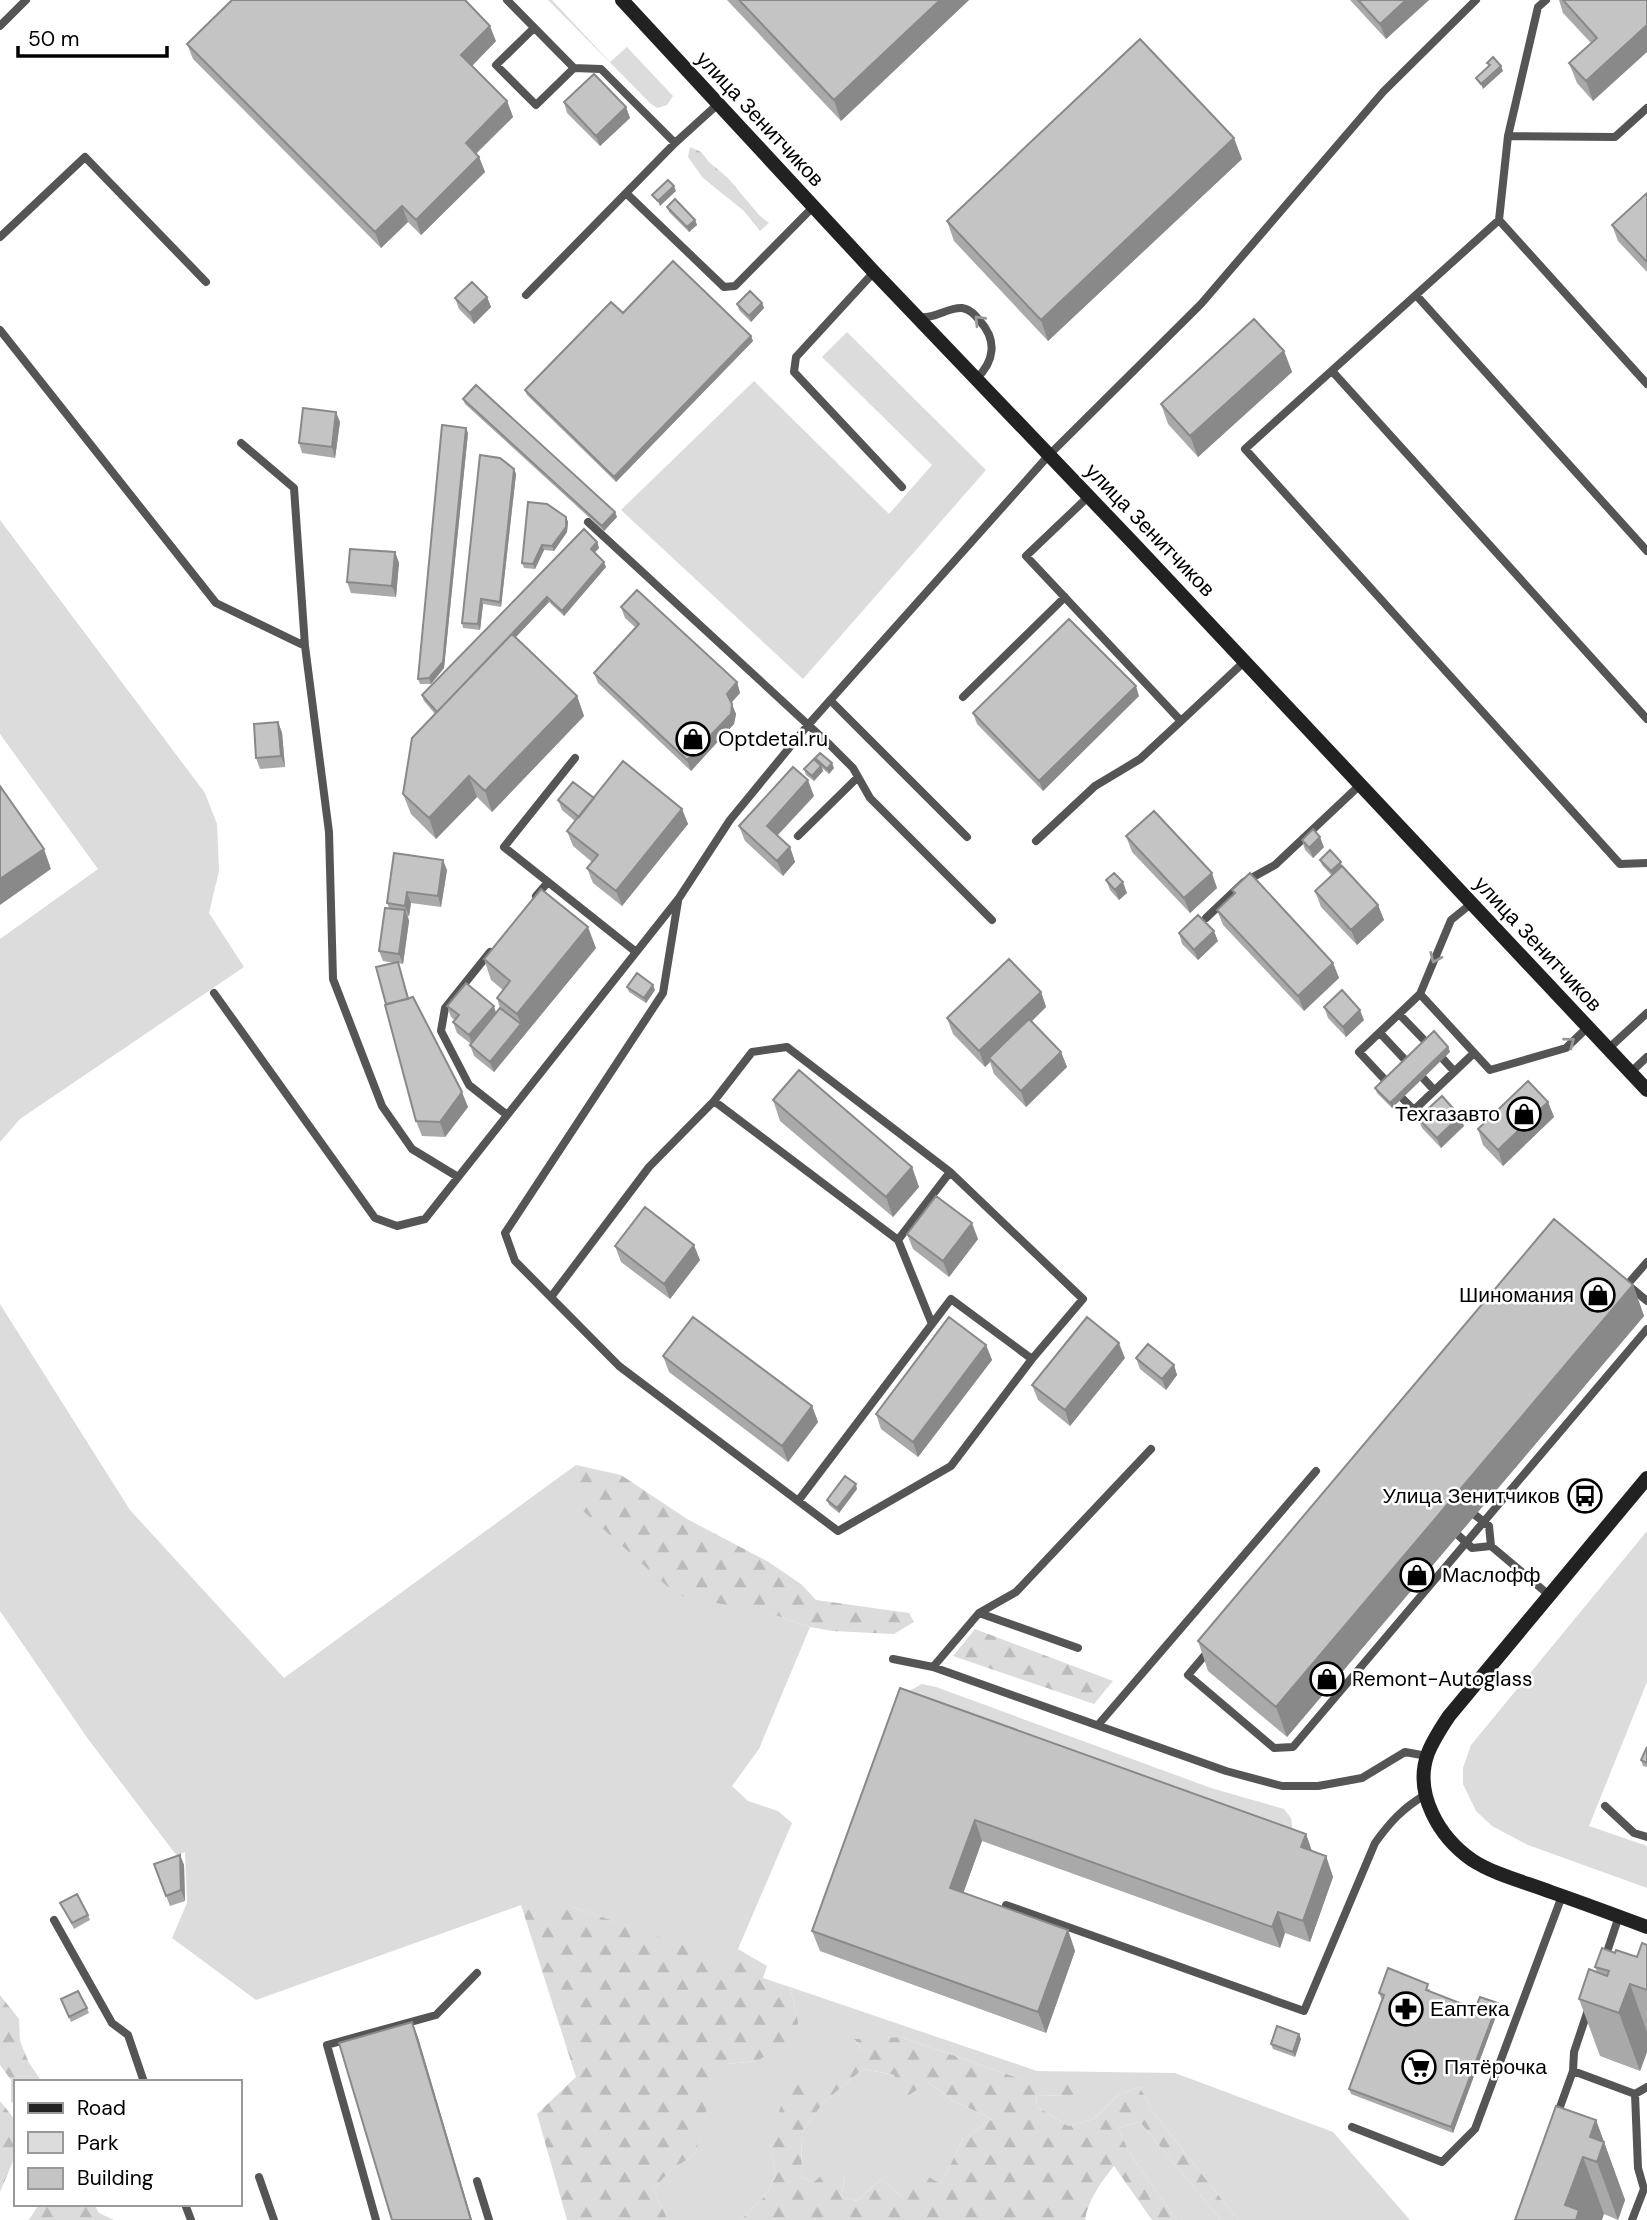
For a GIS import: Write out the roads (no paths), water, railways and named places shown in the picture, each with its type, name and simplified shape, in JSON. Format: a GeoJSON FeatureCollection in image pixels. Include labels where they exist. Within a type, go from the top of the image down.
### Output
{"type":"FeatureCollection","features":[{"type":"Feature","properties":{"kind":"street","name":"улица Зенитчиков"},"geometry":{"type":"LineString","coordinates":[[622,0],[874,272],[1245,661],[1647,1090]]}},
{"type":"Feature","properties":{"kind":"street"},"geometry":{"type":"LineString","coordinates":[[1647,1478],[1449,1716],[1427,1756],[1425,1795],[1443,1832],[1473,1861],[1498,1873],[1647,1927]]}},
{"type":"Feature","properties":{"kind":"lane"},"geometry":{"type":"LineString","coordinates":[[0,26],[26,0]]}},
{"type":"Feature","properties":{"kind":"lane"},"geometry":{"type":"LineString","coordinates":[[507,0],[574,68],[601,69],[675,143]]}},
{"type":"Feature","properties":{"kind":"lane"},"geometry":{"type":"LineString","coordinates":[[214,993],[375,1218],[397,1226],[425,1219],[679,898],[730,820],[808,725],[1049,455],[1201,304],[1383,92],[1476,0]]}},
{"type":"Feature","properties":{"kind":"lane"},"geometry":{"type":"LineString","coordinates":[[1546,0],[1538,7],[1508,136],[1499,220],[1245,449],[1620,864],[1647,863]]}},
{"type":"Feature","properties":{"kind":"lane"},"geometry":{"type":"LineString","coordinates":[[534,28],[496,65],[536,106],[574,68]]}},
{"type":"Feature","properties":{"kind":"lane"},"geometry":{"type":"LineString","coordinates":[[526,295],[675,143],[718,104]]}},
{"type":"Feature","properties":{"kind":"lane"},"geometry":{"type":"LineString","coordinates":[[1508,136],[1615,137],[1647,108]]}},
{"type":"Feature","properties":{"kind":"lane"},"geometry":{"type":"LineString","coordinates":[[0,237],[85,157],[206,282]]}},
{"type":"Feature","properties":{"kind":"lane"},"geometry":{"type":"LineString","coordinates":[[626,193],[724,287],[735,286],[813,207]]}},
{"type":"Feature","properties":{"kind":"lane"},"geometry":{"type":"LineString","coordinates":[[1499,220],[1647,384]]}},
{"type":"Feature","properties":{"kind":"lane"},"geometry":{"type":"LineString","coordinates":[[874,272],[796,357],[793,373],[902,487]]}},
{"type":"Feature","properties":{"kind":"lane"},"geometry":{"type":"LineString","coordinates":[[1416,295],[1647,551]]}},
{"type":"Feature","properties":{"kind":"lane"},"geometry":{"type":"LineString","coordinates":[[916,316],[933,317],[960,308],[972,312],[990,332],[992,339],[986,368],[976,379]]}},
{"type":"Feature","properties":{"kind":"lane"},"geometry":{"type":"LineString","coordinates":[[0,330],[216,603],[305,646]]}},
{"type":"Feature","properties":{"kind":"lane"},"geometry":{"type":"LineString","coordinates":[[1332,371],[1647,719]]}},
{"type":"Feature","properties":{"kind":"lane"},"geometry":{"type":"LineString","coordinates":[[241,443],[294,488],[305,646],[329,832],[333,979],[382,1106],[412,1149],[458,1177]]}},
{"type":"Feature","properties":{"kind":"lane"},"geometry":{"type":"LineString","coordinates":[[1089,496],[1026,556],[1181,721]]}},
{"type":"Feature","properties":{"kind":"lane"},"geometry":{"type":"LineString","coordinates":[[588,522],[853,768],[870,798],[992,920]]}},
{"type":"Feature","properties":{"kind":"lane"},"geometry":{"type":"LineString","coordinates":[[963,697],[1065,597]]}},
{"type":"Feature","properties":{"kind":"lane"},"geometry":{"type":"LineString","coordinates":[[1036,841],[1095,786],[1140,760],[1245,661]]}},
{"type":"Feature","properties":{"kind":"lane"},"geometry":{"type":"LineString","coordinates":[[830,700],[967,837]]}},
{"type":"Feature","properties":{"kind":"lane"},"geometry":{"type":"LineString","coordinates":[[575,758],[504,847],[636,952]]}},
{"type":"Feature","properties":{"kind":"lane"},"geometry":{"type":"LineString","coordinates":[[799,836],[858,777]]}},
{"type":"Feature","properties":{"kind":"lane"},"geometry":{"type":"LineString","coordinates":[[1206,918],[1244,882],[1275,864],[1361,784]]}},
{"type":"Feature","properties":{"kind":"lane"},"geometry":{"type":"LineString","coordinates":[[531,903],[548,882]]}},
{"type":"Feature","properties":{"kind":"lane"},"geometry":{"type":"LineString","coordinates":[[551,1297],[649,1167],[714,1101],[752,1052],[787,1046],[950,1172],[1083,1298],[1032,1359],[951,1466],[838,1531],[619,1366],[515,1261],[505,1233],[663,993],[679,898]]}},
{"type":"Feature","properties":{"kind":"lane"},"geometry":{"type":"LineString","coordinates":[[1387,1082],[1359,1052],[1420,994],[1451,920],[1472,903]]}},
{"type":"Feature","properties":{"kind":"lane"},"geometry":{"type":"LineString","coordinates":[[496,945],[445,1008],[441,1031],[470,1086],[507,1115]]}},
{"type":"Feature","properties":{"kind":"lane"},"geometry":{"type":"LineString","coordinates":[[1420,994],[1490,1070],[1566,1048],[1588,1027]]}},
{"type":"Feature","properties":{"kind":"lane"},"geometry":{"type":"LineString","coordinates":[[1608,1049],[1647,1013]]}},
{"type":"Feature","properties":{"kind":"lane"},"geometry":{"type":"LineString","coordinates":[[1399,1014],[1428,1044]]}},
{"type":"Feature","properties":{"kind":"lane"},"geometry":{"type":"LineString","coordinates":[[1380,1033],[1408,1063]]}},
{"type":"Feature","properties":{"kind":"lane"},"geometry":{"type":"LineString","coordinates":[[1402,1098],[1414,1110],[1474,1052]]}},
{"type":"Feature","properties":{"kind":"lane"},"geometry":{"type":"LineString","coordinates":[[1630,1073],[1647,1057]]}},
{"type":"Feature","properties":{"kind":"lane"},"geometry":{"type":"LineString","coordinates":[[1443,1059],[1454,1071]]}},
{"type":"Feature","properties":{"kind":"lane"},"geometry":{"type":"LineString","coordinates":[[1423,1078],[1434,1090]]}},
{"type":"Feature","properties":{"kind":"lane"},"geometry":{"type":"LineString","coordinates":[[714,1101],[898,1240],[932,1324]]}},
{"type":"Feature","properties":{"kind":"lane"},"geometry":{"type":"LineString","coordinates":[[898,1240],[950,1172]]}},
{"type":"Feature","properties":{"kind":"lane"},"geometry":{"type":"LineString","coordinates":[[1627,1285],[1647,1262]]}},
{"type":"Feature","properties":{"kind":"lane"},"geometry":{"type":"LineString","coordinates":[[1617,1276],[1647,1301]]}},
{"type":"Feature","properties":{"kind":"lane"},"geometry":{"type":"LineString","coordinates":[[797,1501],[951,1299],[1032,1359]]}},
{"type":"Feature","properties":{"kind":"lane"},"geometry":{"type":"LineString","coordinates":[[1215,1643],[1188,1675],[1274,1748],[1293,1747],[1647,1329]]}},
{"type":"Feature","properties":{"kind":"lane"},"geometry":{"type":"LineString","coordinates":[[933,1667],[979,1613],[1016,1592],[1151,1449]]}},
{"type":"Feature","properties":{"kind":"lane"},"geometry":{"type":"LineString","coordinates":[[1098,1726],[1317,1471]]}},
{"type":"Feature","properties":{"kind":"lane"},"geometry":{"type":"LineString","coordinates":[[1475,1515],[1489,1526],[1491,1546],[1549,1595]]}},
{"type":"Feature","properties":{"kind":"lane"},"geometry":{"type":"LineString","coordinates":[[1458,1535],[1472,1548],[1491,1546]]}},
{"type":"Feature","properties":{"kind":"lane"},"geometry":{"type":"LineString","coordinates":[[979,1613],[1078,1648]]}},
{"type":"Feature","properties":{"kind":"lane"},"geometry":{"type":"LineString","coordinates":[[893,1659],[933,1667],[1226,1771],[1282,1786],[1318,1786],[1362,1778],[1405,1752],[1427,1756]]}},
{"type":"Feature","properties":{"kind":"lane"},"geometry":{"type":"LineString","coordinates":[[1006,1905],[1304,2011],[1375,1843],[1390,1821],[1405,1807],[1425,1795]]}},
{"type":"Feature","properties":{"kind":"lane"},"geometry":{"type":"LineString","coordinates":[[1605,1806],[1634,1833],[1647,1837]]}},
{"type":"Feature","properties":{"kind":"lane"},"geometry":{"type":"LineString","coordinates":[[1352,2127],[1442,2162],[1475,2129],[1562,1896]]}},
{"type":"Feature","properties":{"kind":"lane"},"geometry":{"type":"LineString","coordinates":[[1604,1962],[1619,1916]]}},
{"type":"Feature","properties":{"kind":"lane"},"geometry":{"type":"LineString","coordinates":[[54,1920],[112,2023],[128,2035],[143,2080]]}},
{"type":"Feature","properties":{"kind":"lane"},"geometry":{"type":"LineString","coordinates":[[376,2220],[327,2045],[436,2015],[477,1973]]}},
{"type":"Feature","properties":{"kind":"lane"},"geometry":{"type":"LineString","coordinates":[[1551,2133],[1573,2071],[1574,2052],[1591,2001]]}},
{"type":"Feature","properties":{"kind":"lane"},"geometry":{"type":"LineString","coordinates":[[1573,2071],[1635,2094]]}},
{"type":"Feature","properties":{"kind":"lane"},"geometry":{"type":"LineString","coordinates":[[1635,2094],[1647,2087]]}},
{"type":"Feature","properties":{"kind":"lane"},"geometry":{"type":"LineString","coordinates":[[1632,2220],[1644,2189],[1638,2168],[1635,2094]]}},
{"type":"Feature","properties":{"kind":"lane"},"geometry":{"type":"LineString","coordinates":[[260,2177],[274,2220]]}},
{"type":"Feature","properties":{"kind":"lane"},"geometry":{"type":"LineString","coordinates":[[477,2181],[489,2220]]}},
{"type":"Feature","properties":{"kind":"place","name":"Optdetal.ru"},"geometry":{"type":"Point","coordinates":[693,739]}},
{"type":"Feature","properties":{"kind":"place","name":"Техгазавто"},"geometry":{"type":"Point","coordinates":[1524,1114]}},
{"type":"Feature","properties":{"kind":"place","name":"Шиномания"},"geometry":{"type":"Point","coordinates":[1598,1295]}},
{"type":"Feature","properties":{"kind":"place","name":"Улица Зенитчиков"},"geometry":{"type":"Point","coordinates":[1585,1496]}},
{"type":"Feature","properties":{"kind":"place","name":"Маслофф"},"geometry":{"type":"Point","coordinates":[1417,1575]}},
{"type":"Feature","properties":{"kind":"place","name":"Remont-Autoglass"},"geometry":{"type":"Point","coordinates":[1327,1679]}},
{"type":"Feature","properties":{"kind":"place","name":"Еаптека"},"geometry":{"type":"Point","coordinates":[1406,2009]}},
{"type":"Feature","properties":{"kind":"place","name":"Пятёрочка"},"geometry":{"type":"Point","coordinates":[1419,2067]}}]}
